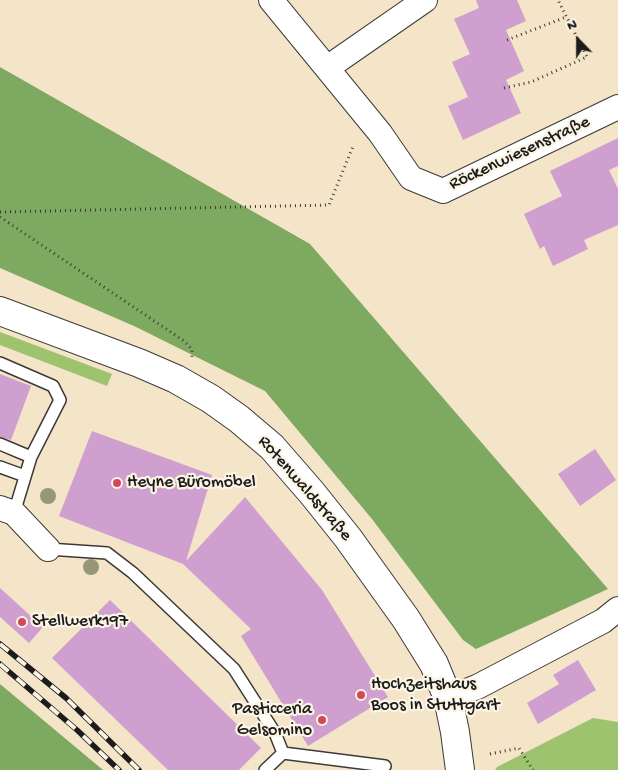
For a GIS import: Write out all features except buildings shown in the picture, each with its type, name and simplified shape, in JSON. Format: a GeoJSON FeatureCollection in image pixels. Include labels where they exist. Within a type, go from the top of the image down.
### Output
{"type":"FeatureCollection","features":[{"type":"Feature","properties":{"kind":"main road","name":"Rotenwaldstraße"},"geometry":{"type":"LineString","coordinates":[[0,311],[139,363],[176,379],[211,399],[239,419],[272,448],[312,493],[348,538],[420,641],[438,672],[448,698],[456,732],[460,770]]}},
{"type":"Feature","properties":{"kind":"street","name":"Röckenwiesenstraße"},"geometry":{"type":"LineString","coordinates":[[271,0],[375,127],[410,178],[444,191],[618,107]]}},
{"type":"Feature","properties":{"kind":"street"},"geometry":{"type":"LineString","coordinates":[[327,68],[425,0]]}},
{"type":"Feature","properties":{"kind":"street"},"geometry":{"type":"LineString","coordinates":[[7,510],[48,549]]}},
{"type":"Feature","properties":{"kind":"street"},"geometry":{"type":"LineString","coordinates":[[448,698],[485,683],[603,621],[618,609]]}},
{"type":"Feature","properties":{"kind":"lane"},"geometry":{"type":"LineString","coordinates":[[0,363],[53,386],[60,400],[31,456],[25,476],[7,510]]}},
{"type":"Feature","properties":{"kind":"lane"},"geometry":{"type":"LineString","coordinates":[[0,444],[31,456]]}},
{"type":"Feature","properties":{"kind":"lane"},"geometry":{"type":"LineString","coordinates":[[0,466],[25,476]]}},
{"type":"Feature","properties":{"kind":"lane"},"geometry":{"type":"LineString","coordinates":[[48,549],[108,553],[132,573],[234,669],[275,733],[283,753]]}},
{"type":"Feature","properties":{"kind":"lane"},"geometry":{"type":"LineString","coordinates":[[283,753],[385,766]]}},
{"type":"Feature","properties":{"kind":"lane"},"geometry":{"type":"LineString","coordinates":[[266,770],[283,753]]}},
{"type":"Feature","properties":{"kind":"path"},"geometry":{"type":"LineString","coordinates":[[504,88],[531,82],[586,56],[558,0]]}},
{"type":"Feature","properties":{"kind":"path"},"geometry":{"type":"LineString","coordinates":[[507,40],[566,16]]}},
{"type":"Feature","properties":{"kind":"path"},"geometry":{"type":"LineString","coordinates":[[0,212],[329,205],[357,137],[375,127]]}},
{"type":"Feature","properties":{"kind":"path"},"geometry":{"type":"LineString","coordinates":[[0,217],[184,341],[192,349],[192,357]]}},
{"type":"Feature","properties":{"kind":"path"},"geometry":{"type":"LineString","coordinates":[[490,754],[519,748],[533,770]]}},
{"type":"Feature","properties":{"kind":"green space"},"geometry":{"type":"Polygon","coordinates":[[[0,67],[310,244],[608,589],[476,649],[463,640],[372,519],[265,391],[134,326],[0,268],[0,67]]]}},
{"type":"Feature","properties":{"kind":"green space"},"geometry":{"type":"Polygon","coordinates":[[[0,332],[112,374],[107,386],[0,345],[0,332]]]}},
{"type":"Feature","properties":{"kind":"green space"},"geometry":{"type":"Polygon","coordinates":[[[0,684],[103,770],[0,770],[0,684]]]}},
{"type":"Feature","properties":{"kind":"green space"},"geometry":{"type":"Polygon","coordinates":[[[593,718],[618,722],[618,770],[495,770],[497,767],[593,718]]]}},
{"type":"Feature","properties":{"kind":"railway"},"geometry":{"type":"LineString","coordinates":[[0,644],[66,698],[139,770]]}},
{"type":"Feature","properties":{"kind":"railway"},"geometry":{"type":"LineString","coordinates":[[0,664],[77,730],[119,770]]}},
{"type":"Feature","properties":{"kind":"place","name":"Heyne Büromöbel"},"geometry":{"type":"Point","coordinates":[117,483]}},
{"type":"Feature","properties":{"kind":"place","name":"Stellwerk197"},"geometry":{"type":"Point","coordinates":[22,622]}},
{"type":"Feature","properties":{"kind":"place","name":"Hochzeitshaus Boos in Stuttgart"},"geometry":{"type":"Point","coordinates":[361,695]}},
{"type":"Feature","properties":{"kind":"place","name":"Pasticceria Gelsomino"},"geometry":{"type":"Point","coordinates":[322,720]}}]}
